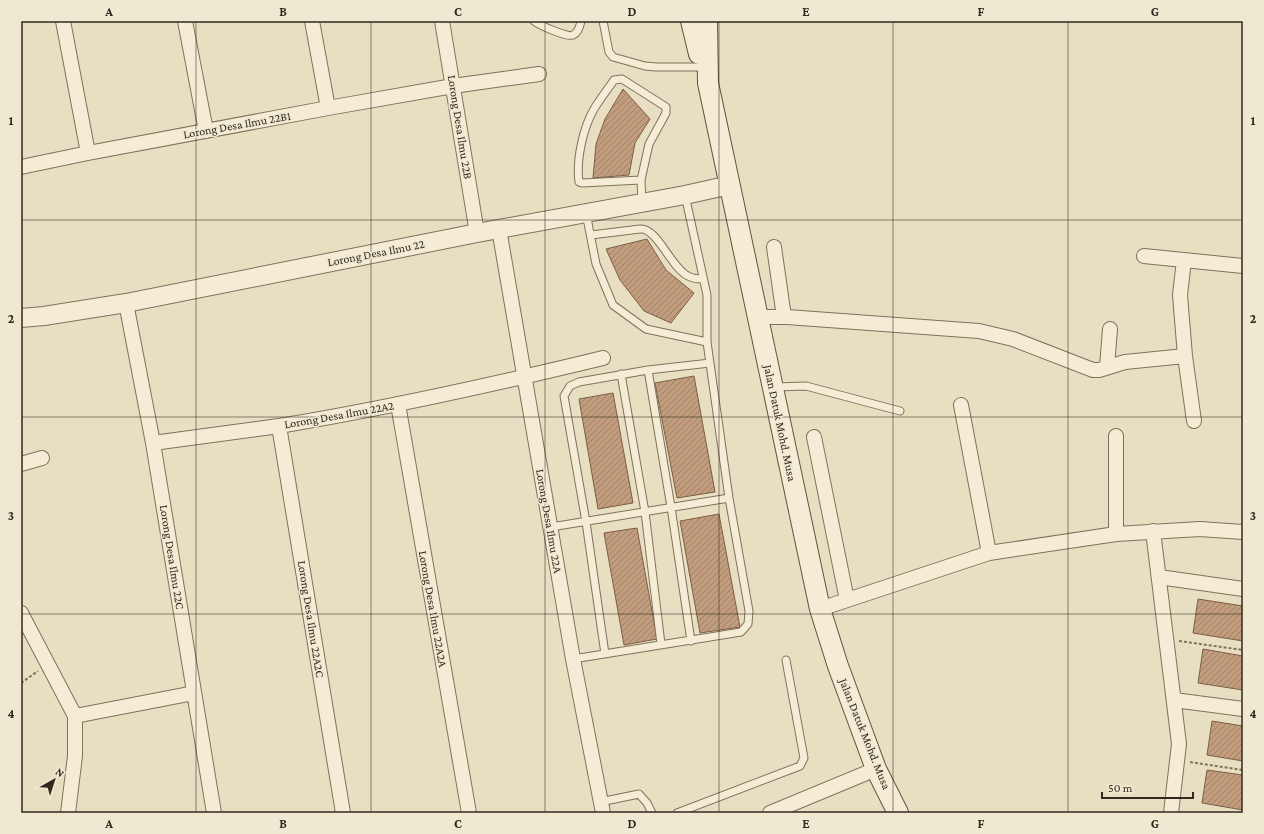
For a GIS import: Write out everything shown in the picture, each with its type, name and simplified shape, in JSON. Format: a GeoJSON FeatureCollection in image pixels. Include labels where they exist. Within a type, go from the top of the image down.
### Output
{"type":"FeatureCollection","features":[{"type":"Feature","properties":{"kind":"main road","name":"Jalan Datuk Mohd. Musa"},"geometry":{"type":"LineString","coordinates":[[691,21],[730,184],[820,609],[838,666],[876,769],[898,813]]}},
{"type":"Feature","properties":{"kind":"main road","name":"Jalan Datuk Mohd. Musa"},"geometry":{"type":"LineString","coordinates":[[705,75],[707,21]]}},
{"type":"Feature","properties":{"kind":"street"},"geometry":{"type":"LineString","coordinates":[[62,21],[88,153]]}},
{"type":"Feature","properties":{"kind":"street"},"geometry":{"type":"LineString","coordinates":[[185,21],[206,131]]}},
{"type":"Feature","properties":{"kind":"street"},"geometry":{"type":"LineString","coordinates":[[312,21],[328,108]]}},
{"type":"Feature","properties":{"kind":"street","name":"Lorong Desa Ilmu 22B"},"geometry":{"type":"LineString","coordinates":[[442,21],[477,233]]}},
{"type":"Feature","properties":{"kind":"street","name":"Lorong Desa Ilmu 22B1"},"geometry":{"type":"LineString","coordinates":[[21,167],[328,108],[453,86],[539,74]]}},
{"type":"Feature","properties":{"kind":"street","name":"Lorong Desa Ilmu 22"},"geometry":{"type":"LineString","coordinates":[[21,318],[44,316],[126,302],[477,233],[685,195],[730,184]]}},
{"type":"Feature","properties":{"kind":"street","name":"Lorong Desa Ilmu 22A"},"geometry":{"type":"LineString","coordinates":[[499,229],[573,659],[602,808]]}},
{"type":"Feature","properties":{"kind":"street"},"geometry":{"type":"LineString","coordinates":[[774,246],[784,317]]}},
{"type":"Feature","properties":{"kind":"street"},"geometry":{"type":"LineString","coordinates":[[1144,256],[1243,266]]}},
{"type":"Feature","properties":{"kind":"street"},"geometry":{"type":"LineString","coordinates":[[1184,260],[1180,295],[1185,356],[1194,420]]}},
{"type":"Feature","properties":{"kind":"street","name":"Lorong Desa Ilmu 22C"},"geometry":{"type":"LineString","coordinates":[[126,302],[153,443],[214,813]]}},
{"type":"Feature","properties":{"kind":"street"},"geometry":{"type":"LineString","coordinates":[[758,317],[784,317],[979,331],[1013,339],[1093,370],[1125,362],[1185,356]]}},
{"type":"Feature","properties":{"kind":"street"},"geometry":{"type":"LineString","coordinates":[[1107,367],[1110,329]]}},
{"type":"Feature","properties":{"kind":"street","name":"Lorong Desa Ilmu 22A2"},"geometry":{"type":"LineString","coordinates":[[153,443],[279,426],[398,404],[524,377],[603,358]]}},
{"type":"Feature","properties":{"kind":"street","name":"Lorong Desa Ilmu 22A2A"},"geometry":{"type":"LineString","coordinates":[[398,404],[469,813]]}},
{"type":"Feature","properties":{"kind":"street"},"geometry":{"type":"LineString","coordinates":[[961,405],[989,554]]}},
{"type":"Feature","properties":{"kind":"street","name":"Lorong Desa Ilmu 22A2C"},"geometry":{"type":"LineString","coordinates":[[279,426],[343,813]]}},
{"type":"Feature","properties":{"kind":"street"},"geometry":{"type":"LineString","coordinates":[[1116,436],[1116,534]]}},
{"type":"Feature","properties":{"kind":"street"},"geometry":{"type":"LineString","coordinates":[[814,437],[847,600]]}},
{"type":"Feature","properties":{"kind":"street"},"geometry":{"type":"LineString","coordinates":[[21,464],[42,458]]}},
{"type":"Feature","properties":{"kind":"street"},"geometry":{"type":"LineString","coordinates":[[820,609],[989,554],[1116,534],[1200,528],[1243,532]]}},
{"type":"Feature","properties":{"kind":"street"},"geometry":{"type":"LineString","coordinates":[[1153,531],[1179,744],[1171,813]]}},
{"type":"Feature","properties":{"kind":"street"},"geometry":{"type":"LineString","coordinates":[[1159,577],[1243,589]]}},
{"type":"Feature","properties":{"kind":"street"},"geometry":{"type":"LineString","coordinates":[[21,613],[75,716],[75,756],[68,813]]}},
{"type":"Feature","properties":{"kind":"street"},"geometry":{"type":"LineString","coordinates":[[75,716],[194,693]]}},
{"type":"Feature","properties":{"kind":"street"},"geometry":{"type":"LineString","coordinates":[[1174,700],[1243,709]]}},
{"type":"Feature","properties":{"kind":"street"},"geometry":{"type":"LineString","coordinates":[[770,813],[876,769]]}},
{"type":"Feature","properties":{"kind":"lane"},"geometry":{"type":"LineString","coordinates":[[534,21],[542,26],[570,36],[577,32],[581,21]]}},
{"type":"Feature","properties":{"kind":"lane"},"geometry":{"type":"LineString","coordinates":[[603,21],[609,52],[614,57],[645,66],[705,75]]}},
{"type":"Feature","properties":{"kind":"lane"},"geometry":{"type":"LineString","coordinates":[[641,180],[582,183],[578,181],[581,145],[590,119],[595,108],[614,80],[617,79],[622,79],[664,106],[667,110],[649,144],[641,180],[642,203]]}},
{"type":"Feature","properties":{"kind":"lane"},"geometry":{"type":"LineString","coordinates":[[573,659],[741,632],[748,624],[749,611],[729,498],[707,342],[707,295],[685,195]]}},
{"type":"Feature","properties":{"kind":"lane"},"geometry":{"type":"LineString","coordinates":[[586,213],[596,264],[613,305],[646,329],[707,342]]}},
{"type":"Feature","properties":{"kind":"lane"},"geometry":{"type":"LineString","coordinates":[[591,236],[643,229],[647,230],[652,234],[675,266],[689,277],[703,279]]}},
{"type":"Feature","properties":{"kind":"lane"},"geometry":{"type":"LineString","coordinates":[[605,654],[586,522],[564,396],[570,386],[579,382],[648,370],[710,363]]}},
{"type":"Feature","properties":{"kind":"lane"},"geometry":{"type":"LineString","coordinates":[[648,370],[671,507],[690,640]]}},
{"type":"Feature","properties":{"kind":"lane"},"geometry":{"type":"LineString","coordinates":[[621,374],[645,512],[661,644]]}},
{"type":"Feature","properties":{"kind":"lane"},"geometry":{"type":"LineString","coordinates":[[773,387],[806,386],[900,411]]}},
{"type":"Feature","properties":{"kind":"lane"},"geometry":{"type":"LineString","coordinates":[[551,527],[729,498]]}},
{"type":"Feature","properties":{"kind":"lane"},"geometry":{"type":"LineString","coordinates":[[677,813],[800,766],[804,758],[786,660]]}},
{"type":"Feature","properties":{"kind":"lane"},"geometry":{"type":"LineString","coordinates":[[602,808],[639,794],[647,803],[652,813]]}},
{"type":"Feature","properties":{"kind":"path"},"geometry":{"type":"LineString","coordinates":[[1166,639],[1243,650]]}},
{"type":"Feature","properties":{"kind":"path"},"geometry":{"type":"LineString","coordinates":[[21,683],[48,665]]}},
{"type":"Feature","properties":{"kind":"path"},"geometry":{"type":"LineString","coordinates":[[1177,761],[1243,770]]}},
{"type":"Feature","properties":{"kind":"building"},"geometry":{"type":"Polygon","coordinates":[[[623,89],[650,119],[635,143],[629,175],[593,178],[596,144],[605,119],[623,89]]]}},
{"type":"Feature","properties":{"kind":"building"},"geometry":{"type":"Polygon","coordinates":[[[647,239],[666,270],[694,293],[671,323],[644,311],[620,280],[606,249],[647,239]]]}},
{"type":"Feature","properties":{"kind":"building"},"geometry":{"type":"Polygon","coordinates":[[[694,376],[715,492],[677,498],[655,383],[694,376]]]}},
{"type":"Feature","properties":{"kind":"building"},"geometry":{"type":"Polygon","coordinates":[[[613,393],[633,503],[598,509],[579,399],[613,393]]]}},
{"type":"Feature","properties":{"kind":"building"},"geometry":{"type":"Polygon","coordinates":[[[719,514],[740,627],[700,633],[680,521],[719,514]]]}},
{"type":"Feature","properties":{"kind":"building"},"geometry":{"type":"Polygon","coordinates":[[[637,528],[657,639],[624,645],[604,533],[637,528]]]}},
{"type":"Feature","properties":{"kind":"building"},"geometry":{"type":"Polygon","coordinates":[[[1198,599],[1243,606],[1243,641],[1193,633],[1198,599]]]}},
{"type":"Feature","properties":{"kind":"building"},"geometry":{"type":"Polygon","coordinates":[[[1203,649],[1243,656],[1243,690],[1198,683],[1203,649]]]}},
{"type":"Feature","properties":{"kind":"building"},"geometry":{"type":"Polygon","coordinates":[[[1212,721],[1243,726],[1243,761],[1207,755],[1212,721]]]}},
{"type":"Feature","properties":{"kind":"building"},"geometry":{"type":"Polygon","coordinates":[[[1207,770],[1243,775],[1243,810],[1202,803],[1207,770]]]}}]}
